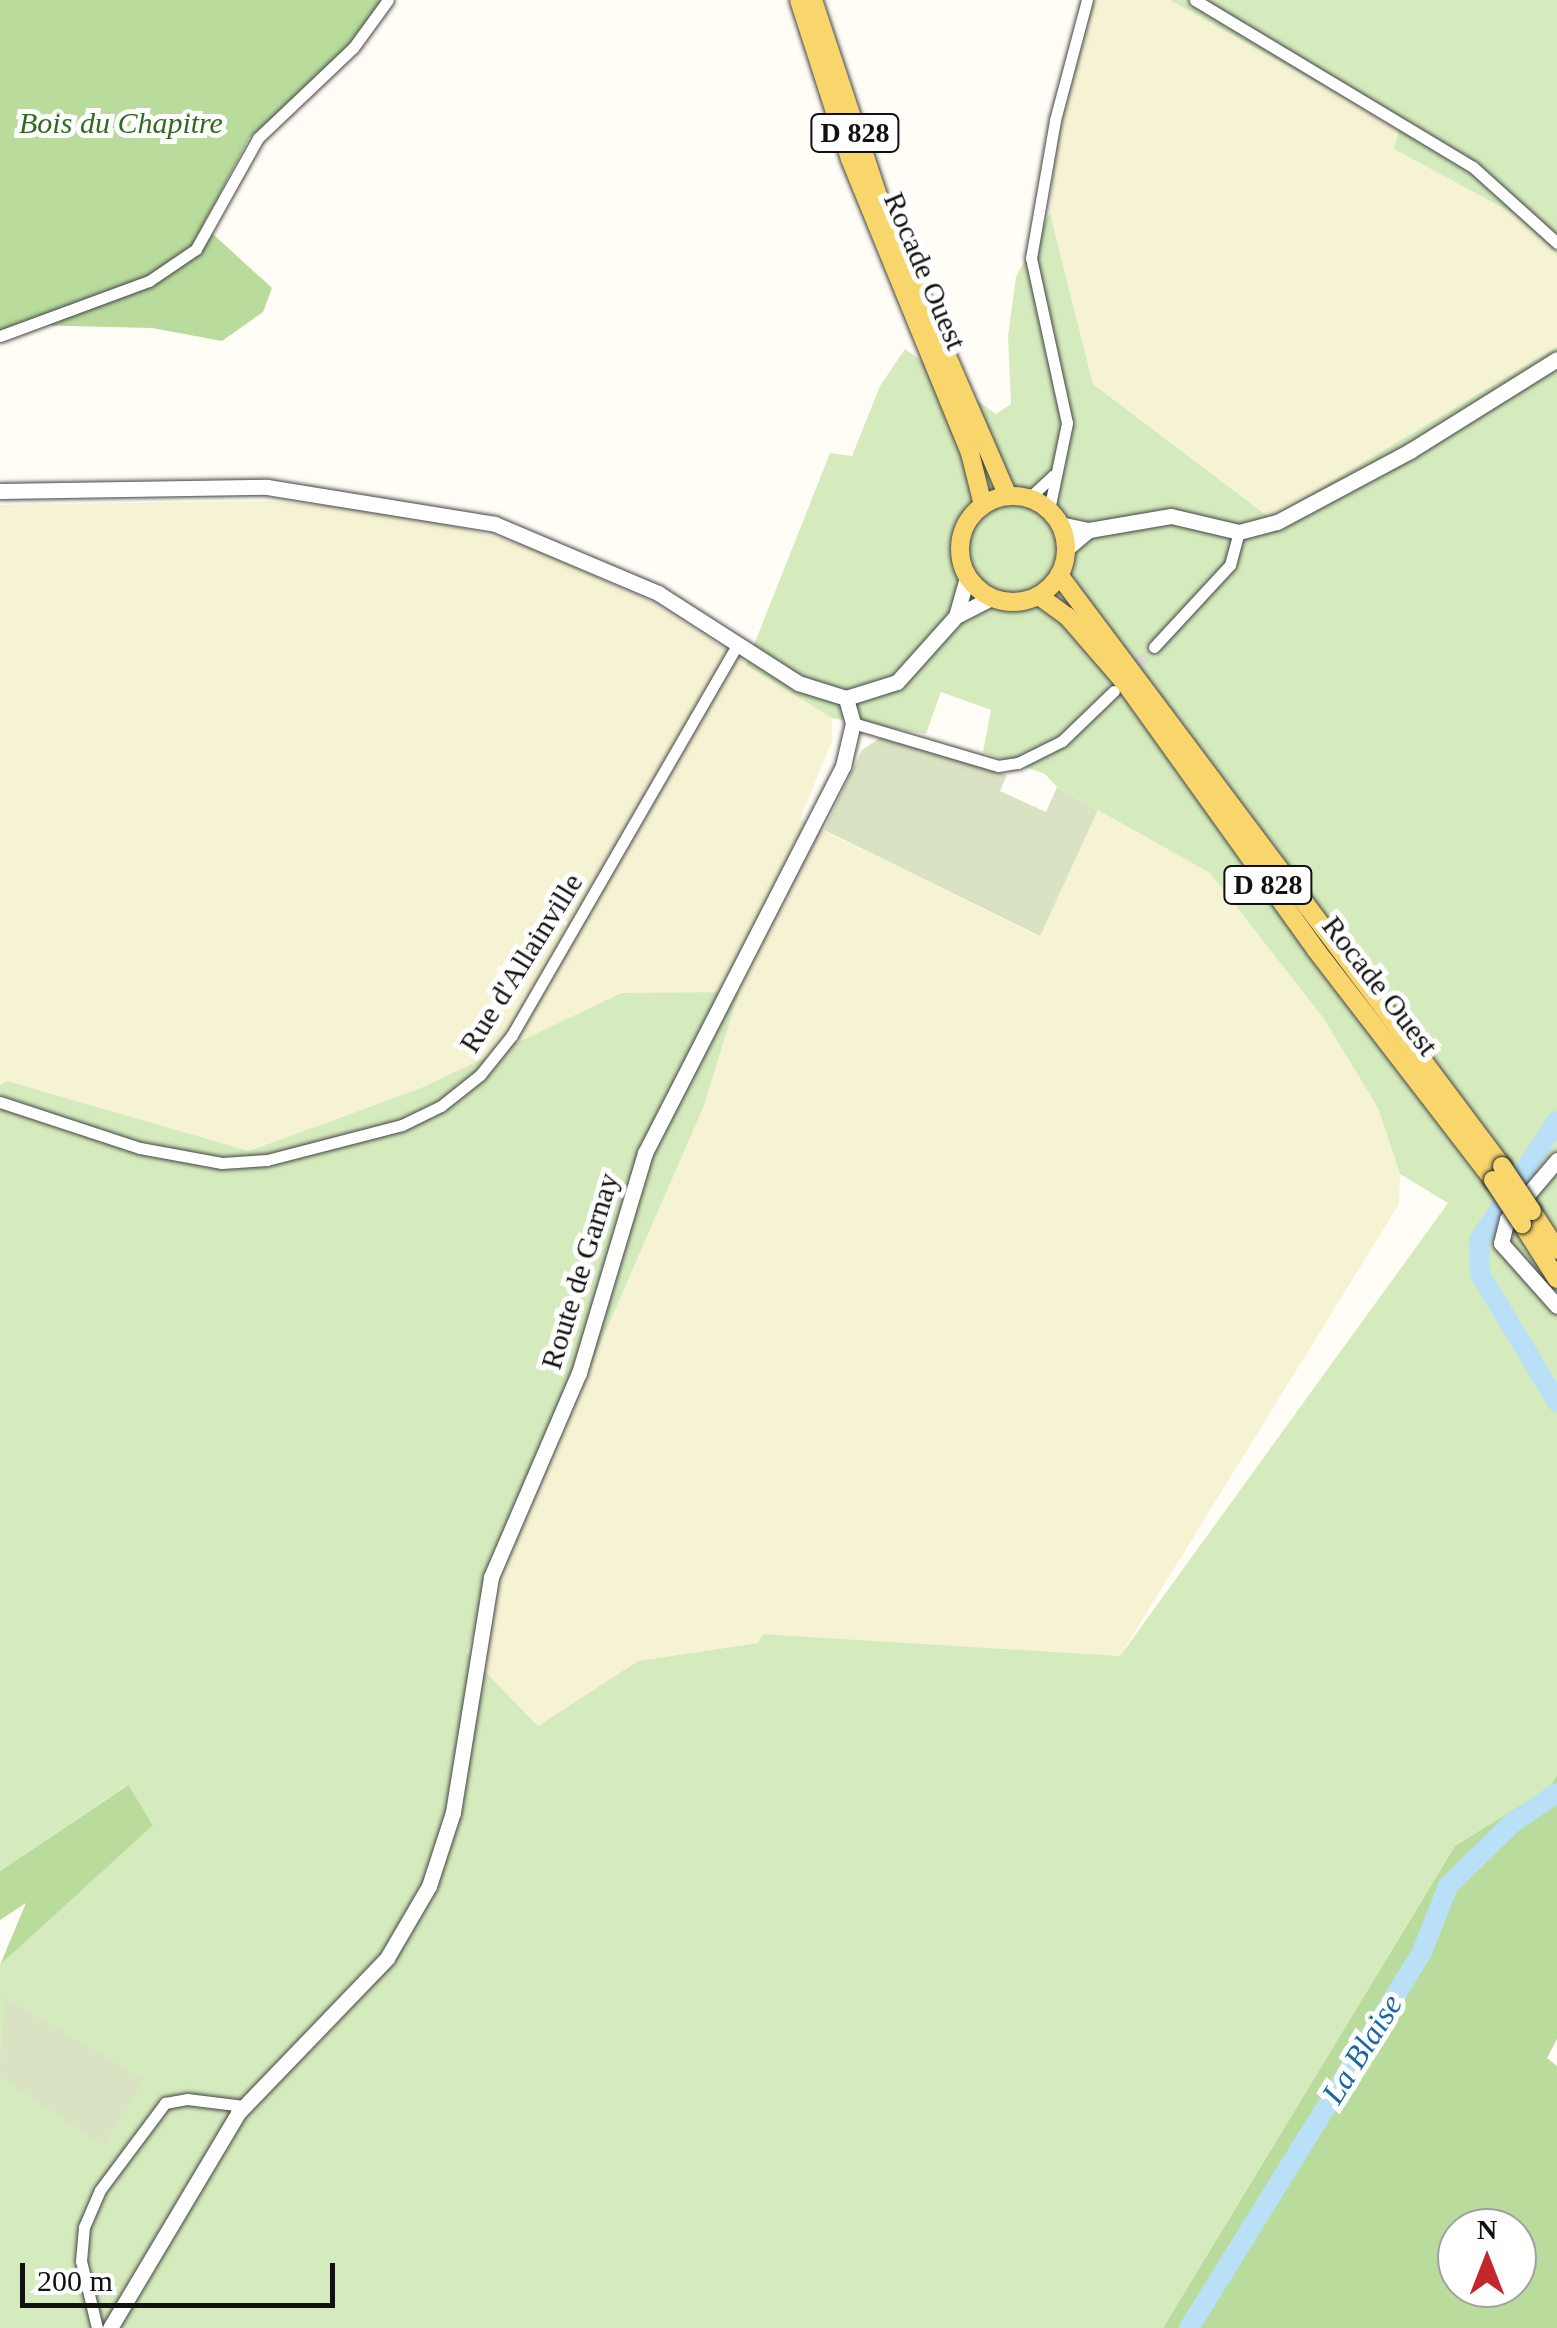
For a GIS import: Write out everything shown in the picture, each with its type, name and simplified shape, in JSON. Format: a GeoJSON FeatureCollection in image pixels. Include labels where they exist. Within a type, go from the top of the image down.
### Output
{"type":"FeatureCollection","features":[{"type":"Feature","properties":{"kind":"main road","name":"Rocade Ouest"},"geometry":{"type":"LineString","coordinates":[[799,0],[850,158],[963,435],[983,505]]}},
{"type":"Feature","properties":{"kind":"main road","name":"Rocade Ouest"},"geometry":{"type":"LineString","coordinates":[[812,0],[881,204],[995,478],[1008,496]]}},
{"type":"Feature","properties":{"kind":"main road"},"geometry":{"type":"LineString","coordinates":[[1008,496],[1029,498],[1054,517],[1066,550],[1059,576],[1038,596],[1015,602],[990,598],[968,578],[959,544],[966,522],[983,505],[1008,496]]}},
{"type":"Feature","properties":{"kind":"main road","name":"Rocade Ouest"},"geometry":{"type":"LineString","coordinates":[[1059,576],[1497,1173],[1527,1218],[1557,1279]]}},
{"type":"Feature","properties":{"kind":"main road","name":"Rocade Ouest"},"geometry":{"type":"LineString","coordinates":[[1038,596],[1067,616],[1125,684],[1305,935],[1497,1173]]}},
{"type":"Feature","properties":{"kind":"main road","name":"Rocade Ouest"},"geometry":{"type":"LineString","coordinates":[[1527,1218],[1557,1250]]}},
{"type":"Feature","properties":{"kind":"street"},"geometry":{"type":"LineString","coordinates":[[0,336],[148,281],[196,250],[210,231],[258,138],[353,48],[388,0]]}},
{"type":"Feature","properties":{"kind":"street"},"geometry":{"type":"LineString","coordinates":[[1087,0],[1055,120],[1032,258],[1067,423],[1053,476],[1054,517],[1089,530],[1172,516],[1240,532],[1277,522],[1386,464],[1557,359]]}},
{"type":"Feature","properties":{"kind":"street"},"geometry":{"type":"LineString","coordinates":[[1196,0],[1473,167],[1557,243]]}},
{"type":"Feature","properties":{"kind":"street"},"geometry":{"type":"LineString","coordinates":[[1029,498],[1053,476]]}},
{"type":"Feature","properties":{"kind":"street"},"geometry":{"type":"LineString","coordinates":[[0,491],[267,487],[443,512],[580,556],[658,593],[809,688],[846,698],[897,682],[956,616],[990,598]]}},
{"type":"Feature","properties":{"kind":"street"},"geometry":{"type":"LineString","coordinates":[[1066,550],[1089,530]]}},
{"type":"Feature","properties":{"kind":"street"},"geometry":{"type":"LineString","coordinates":[[1154,647],[1230,565],[1240,532]]}},
{"type":"Feature","properties":{"kind":"street"},"geometry":{"type":"LineString","coordinates":[[956,616],[968,578]]}},
{"type":"Feature","properties":{"kind":"street","name":"Rue d'Allainville"},"geometry":{"type":"LineString","coordinates":[[0,1102],[140,1148],[222,1163],[324,1145],[402,1125],[441,1106],[480,1075],[512,1035],[738,644]]}},
{"type":"Feature","properties":{"kind":"street"},"geometry":{"type":"LineString","coordinates":[[852,724],[998,766],[1040,756],[1114,690]]}},
{"type":"Feature","properties":{"kind":"street","name":"Route de Garnay"},"geometry":{"type":"LineString","coordinates":[[110,2328],[244,2106],[387,1958],[428,1886],[454,1812],[490,1577],[579,1373],[645,1153],[843,766],[852,724],[846,698]]}},
{"type":"Feature","properties":{"kind":"street"},"geometry":{"type":"LineString","coordinates":[[1557,1160],[1502,1228],[1505,1253],[1557,1306]]}},
{"type":"Feature","properties":{"kind":"street"},"geometry":{"type":"LineString","coordinates":[[97,2328],[81,2261],[84,2227],[100,2190],[165,2104],[187,2098],[244,2106]]}},
{"type":"Feature","properties":{"kind":"shaded area"},"geometry":{"type":"Polygon","coordinates":[[[1088,0],[1170,0],[1399,130],[1394,149],[1514,214],[1557,254],[1557,347],[1270,518],[1093,384],[1050,213],[1056,126],[1088,0]]]}},
{"type":"Feature","properties":{"kind":"shaded area"},"geometry":{"type":"Polygon","coordinates":[[[269,501],[406,512],[528,546],[655,603],[832,718],[832,741],[800,819],[1039,936],[1098,810],[1210,873],[1324,1019],[1378,1108],[1400,1174],[1399,1204],[1120,1656],[764,1634],[759,1643],[638,1661],[538,1726],[466,1652],[703,1108],[421,1088],[249,1151],[8,1082],[0,1085],[0,505],[269,501]]]}},
{"type":"Feature","properties":{"kind":"green space","name":"Bois du Chapitre"},"geometry":{"type":"Polygon","coordinates":[[[0,0],[392,0],[303,93],[249,138],[203,225],[272,288],[263,312],[222,341],[152,328],[26,325],[0,338],[0,0]]]}},
{"type":"Feature","properties":{"kind":"green space"},"geometry":{"type":"Polygon","coordinates":[[[1170,0],[1557,0],[1557,254],[1514,214],[1394,149],[1399,129],[1170,0]]]}},
{"type":"Feature","properties":{"kind":"green space"},"geometry":{"type":"Polygon","coordinates":[[[1050,213],[1093,384],[1270,518],[1557,347],[1557,1775],[1551,1787],[1455,1846],[1163,2328],[0,2328],[0,1965],[153,1824],[127,1785],[0,1871],[0,1085],[7,1081],[249,1151],[421,1088],[622,993],[739,992],[703,1108],[466,1652],[538,1726],[638,1661],[758,1643],[763,1634],[1120,1656],[1448,1203],[1400,1174],[1378,1108],[1324,1019],[1210,873],[1057,787],[1045,774],[983,752],[991,710],[941,692],[926,734],[832,718],[746,665],[830,453],[852,456],[880,386],[905,349],[996,414],[1011,404],[1008,336],[1016,277],[1050,213]]]}},
{"type":"Feature","properties":{"kind":"green space"},"geometry":{"type":"Polygon","coordinates":[[[880,738],[1007,775],[1000,791],[1046,812],[1057,787],[1098,810],[1040,936],[824,830],[862,750],[880,738]]]}},
{"type":"Feature","properties":{"kind":"green space"},"geometry":{"type":"Polygon","coordinates":[[[1557,1775],[1557,2039],[1547,2058],[1557,2066],[1557,2328],[1163,2328],[1455,1846],[1550,1787],[1557,1775]]]}},
{"type":"Feature","properties":{"kind":"green space"},"geometry":{"type":"Polygon","coordinates":[[[128,1785],[153,1825],[0,1965],[26,1903],[0,1920],[0,1871],[128,1785]]]}},
{"type":"Feature","properties":{"kind":"green space"},"geometry":{"type":"Polygon","coordinates":[[[4,1997],[144,2080],[103,2146],[0,2077],[4,1997]]]}},
{"type":"Feature","properties":{"kind":"waterway","name":"La Blaise"},"geometry":{"type":"LineString","coordinates":[[1557,1121],[1479,1240],[1480,1274],[1557,1402]]}},
{"type":"Feature","properties":{"kind":"waterway","name":"La Blaise"},"geometry":{"type":"LineString","coordinates":[[1189,2328],[1422,1952],[1448,1886],[1511,1824],[1557,1793]]}},
{"type":"Feature","properties":{"kind":"tunnel"},"geometry":{"type":"LineString","coordinates":[[1127,676],[1154,647]]}}]}
